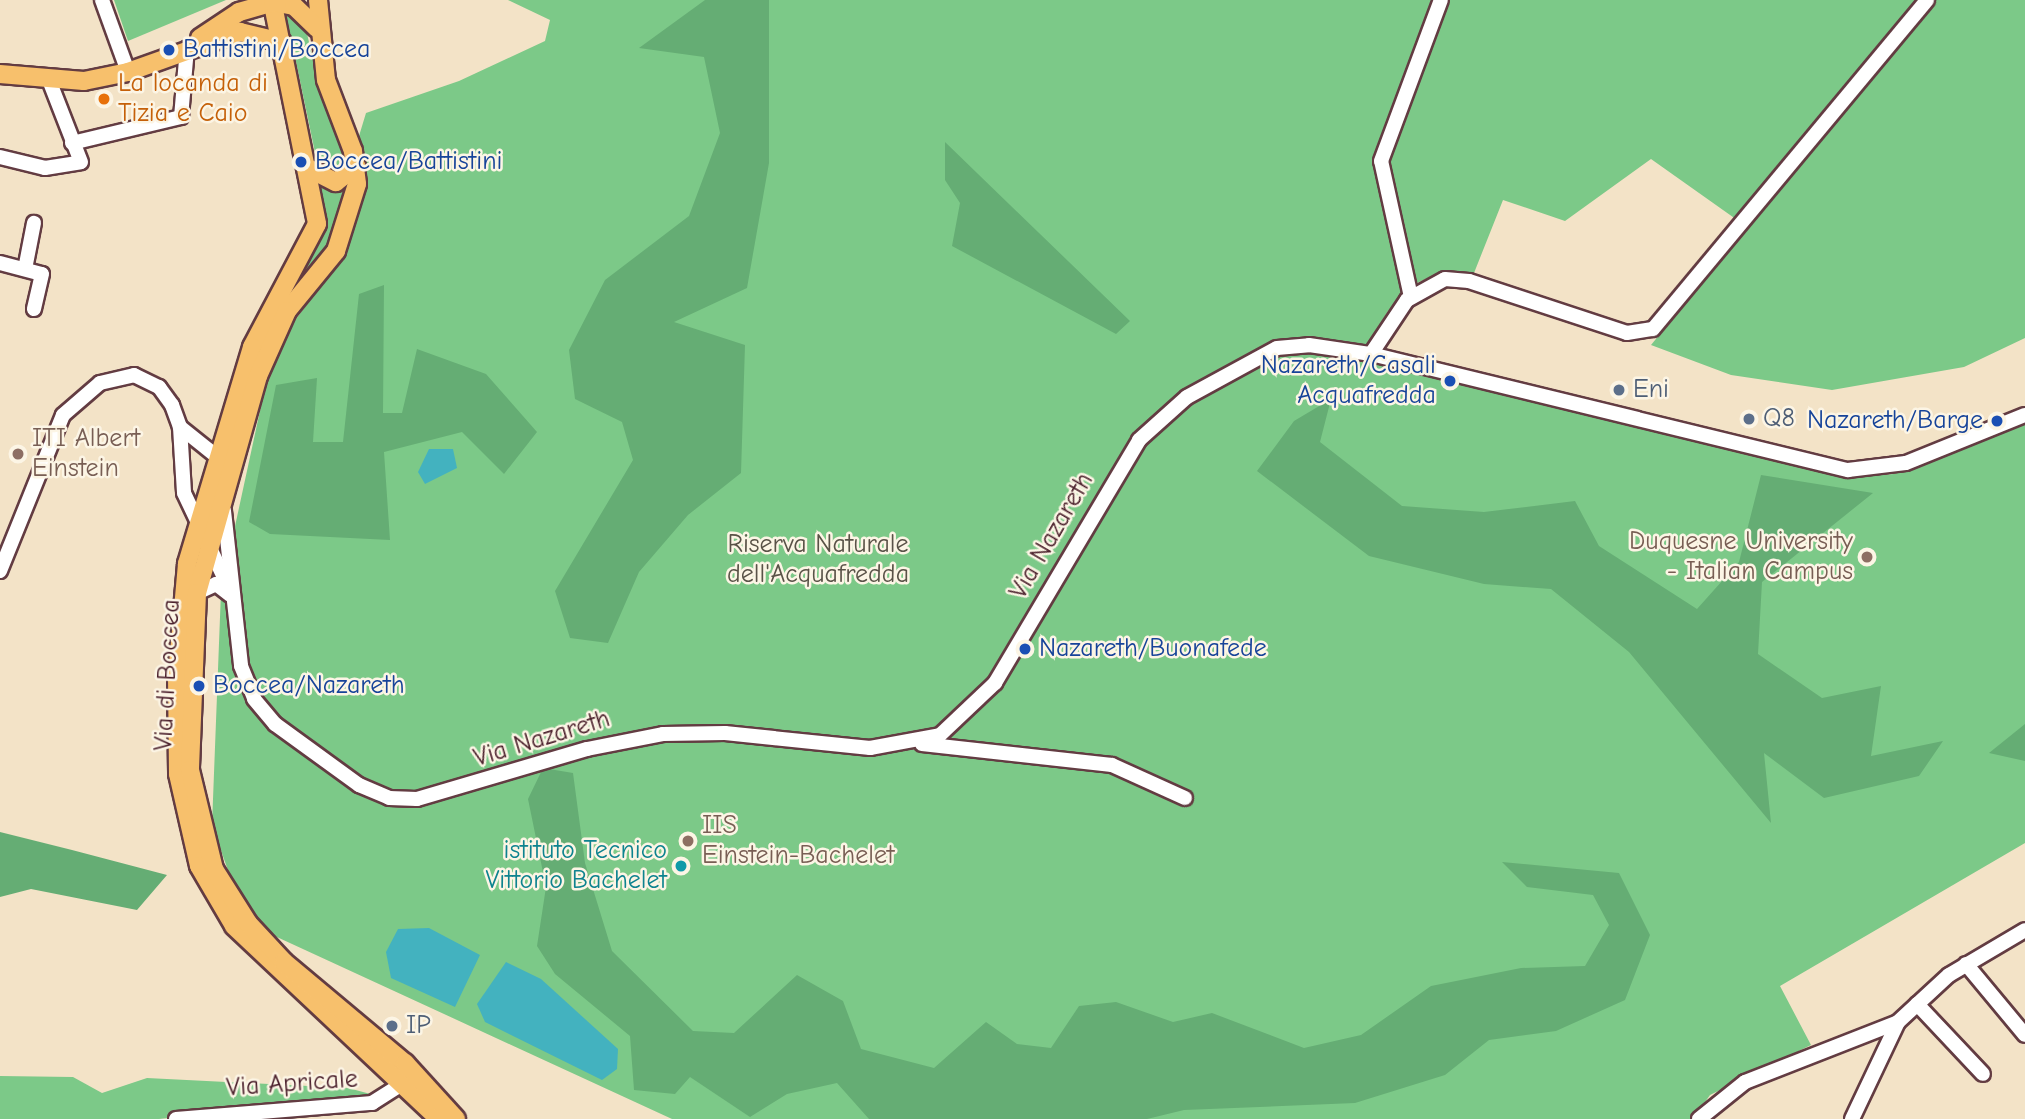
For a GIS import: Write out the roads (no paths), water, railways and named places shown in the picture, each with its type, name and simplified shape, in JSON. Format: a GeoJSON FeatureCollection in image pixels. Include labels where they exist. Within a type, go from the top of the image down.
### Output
{"type":"FeatureCollection","features":[{"type":"Feature","properties":{"kind":"main road","name":"Via di Boccea"},"geometry":{"type":"LineString","coordinates":[[317,0],[317,28],[332,102],[356,166],[356,192],[339,244],[287,311],[265,354],[212,550],[197,593],[188,737],[194,795],[214,869],[274,953],[456,1119]]}},
{"type":"Feature","properties":{"kind":"main road"},"geometry":{"type":"LineString","coordinates":[[189,46],[239,12],[272,1],[294,6],[317,28]]}},
{"type":"Feature","properties":{"kind":"main road","name":"Via di Boccea"},"geometry":{"type":"LineString","coordinates":[[272,1],[310,169],[315,236],[251,347],[199,525],[183,586],[175,739],[199,866],[254,951],[411,1078],[439,1119]]}},
{"type":"Feature","properties":{"kind":"main road"},"geometry":{"type":"LineString","coordinates":[[0,74],[49,80],[128,72],[189,46],[251,31],[282,42]]}},
{"type":"Feature","properties":{"kind":"main road"},"geometry":{"type":"LineString","coordinates":[[310,169],[336,182],[356,166]]}},
{"type":"Feature","properties":{"kind":"street"},"geometry":{"type":"LineString","coordinates":[[102,0],[128,72]]}},
{"type":"Feature","properties":{"kind":"street"},"geometry":{"type":"LineString","coordinates":[[1411,297],[1381,161],[1441,0]]}},
{"type":"Feature","properties":{"kind":"street"},"geometry":{"type":"LineString","coordinates":[[1371,354],[1411,297],[1431,284],[1459,279],[1627,333],[1653,329],[1927,0]]}},
{"type":"Feature","properties":{"kind":"street"},"geometry":{"type":"LineString","coordinates":[[72,143],[181,117],[189,46]]}},
{"type":"Feature","properties":{"kind":"street"},"geometry":{"type":"LineString","coordinates":[[0,157],[45,168],[80,162],[49,80]]}},
{"type":"Feature","properties":{"kind":"street"},"geometry":{"type":"LineString","coordinates":[[26,264],[34,223]]}},
{"type":"Feature","properties":{"kind":"street"},"geometry":{"type":"LineString","coordinates":[[0,261],[44,268]]}},
{"type":"Feature","properties":{"kind":"street"},"geometry":{"type":"LineString","coordinates":[[0,261],[43,274],[34,309]]}},
{"type":"Feature","properties":{"kind":"street","name":"Via Nazareth"},"geometry":{"type":"LineString","coordinates":[[223,510],[241,666],[263,711],[345,777],[389,798],[426,798],[587,749],[673,733],[870,748],[918,744],[947,731],[988,692],[1125,460],[1166,412],[1277,348],[1318,345],[1371,354],[1847,470],[1906,463],[2025,415]]}},
{"type":"Feature","properties":{"kind":"street"},"geometry":{"type":"LineString","coordinates":[[0,571],[52,434],[79,398],[112,378],[140,376],[164,392],[180,427],[220,460]]}},
{"type":"Feature","properties":{"kind":"street","name":"Via Nazareth"},"geometry":{"type":"LineString","coordinates":[[180,427],[183,485],[233,599]]}},
{"type":"Feature","properties":{"kind":"street"},"geometry":{"type":"LineString","coordinates":[[197,593],[216,584],[233,599]]}},
{"type":"Feature","properties":{"kind":"street"},"geometry":{"type":"LineString","coordinates":[[918,744],[1112,765],[1185,798]]}},
{"type":"Feature","properties":{"kind":"street"},"geometry":{"type":"LineString","coordinates":[[1852,1119],[1898,1022],[1966,964],[2025,930]]}},
{"type":"Feature","properties":{"kind":"street"},"geometry":{"type":"LineString","coordinates":[[1966,964],[2025,1035]]}},
{"type":"Feature","properties":{"kind":"street"},"geometry":{"type":"LineString","coordinates":[[1917,1004],[1983,1074]]}},
{"type":"Feature","properties":{"kind":"street"},"geometry":{"type":"LineString","coordinates":[[1699,1119],[1745,1082],[1898,1022]]}},
{"type":"Feature","properties":{"kind":"street","name":"Via Apricale"},"geometry":{"type":"LineString","coordinates":[[176,1119],[372,1103],[411,1078]]}},
{"type":"Feature","properties":{"kind":"water"},"geometry":{"type":"Polygon","coordinates":[[[429,449],[453,449],[457,468],[425,484],[418,472],[429,449]]]}},
{"type":"Feature","properties":{"kind":"water"},"geometry":{"type":"Polygon","coordinates":[[[429,928],[480,955],[455,1007],[391,978],[386,952],[398,929],[429,928]]]}},
{"type":"Feature","properties":{"kind":"water"},"geometry":{"type":"Polygon","coordinates":[[[506,962],[541,979],[618,1049],[617,1069],[602,1080],[485,1022],[477,1004],[506,962]]]}},
{"type":"Feature","properties":{"kind":"place","name":"Battistini/Boccea"},"geometry":{"type":"Point","coordinates":[169,50]}},
{"type":"Feature","properties":{"kind":"place","name":"La locanda di Tizia e Caio"},"geometry":{"type":"Point","coordinates":[104,99]}},
{"type":"Feature","properties":{"kind":"place","name":"Boccea/Battistini"},"geometry":{"type":"Point","coordinates":[301,162]}},
{"type":"Feature","properties":{"kind":"place","name":"Nazareth/Casali Acquafredda"},"geometry":{"type":"Point","coordinates":[1450,381]}},
{"type":"Feature","properties":{"kind":"place","name":"Eni"},"geometry":{"type":"Point","coordinates":[1619,390]}},
{"type":"Feature","properties":{"kind":"place","name":"Q8"},"geometry":{"type":"Point","coordinates":[1749,419]}},
{"type":"Feature","properties":{"kind":"place","name":"Nazareth/Barge"},"geometry":{"type":"Point","coordinates":[1997,421]}},
{"type":"Feature","properties":{"kind":"place","name":"ITI Albert Einstein"},"geometry":{"type":"Point","coordinates":[18,454]}},
{"type":"Feature","properties":{"kind":"place","name":"Duquesne University - Italian Campus"},"geometry":{"type":"Point","coordinates":[1867,557]}},
{"type":"Feature","properties":{"kind":"place","name":"Nazareth/Buonafede"},"geometry":{"type":"Point","coordinates":[1025,649]}},
{"type":"Feature","properties":{"kind":"place","name":"Boccea/Nazareth"},"geometry":{"type":"Point","coordinates":[199,686]}},
{"type":"Feature","properties":{"kind":"place","name":"IIS Einstein-Bachelet"},"geometry":{"type":"Point","coordinates":[688,841]}},
{"type":"Feature","properties":{"kind":"place","name":"istituto Tecnico Vittorio Bachelet"},"geometry":{"type":"Point","coordinates":[681,866]}},
{"type":"Feature","properties":{"kind":"place","name":"IP"},"geometry":{"type":"Point","coordinates":[392,1026]}},
{"type":"Feature","properties":{"kind":"park label","name":"Riserva Naturale dell'Acquafredda"},"geometry":{"type":"Point","coordinates":[818,560]}}]}
